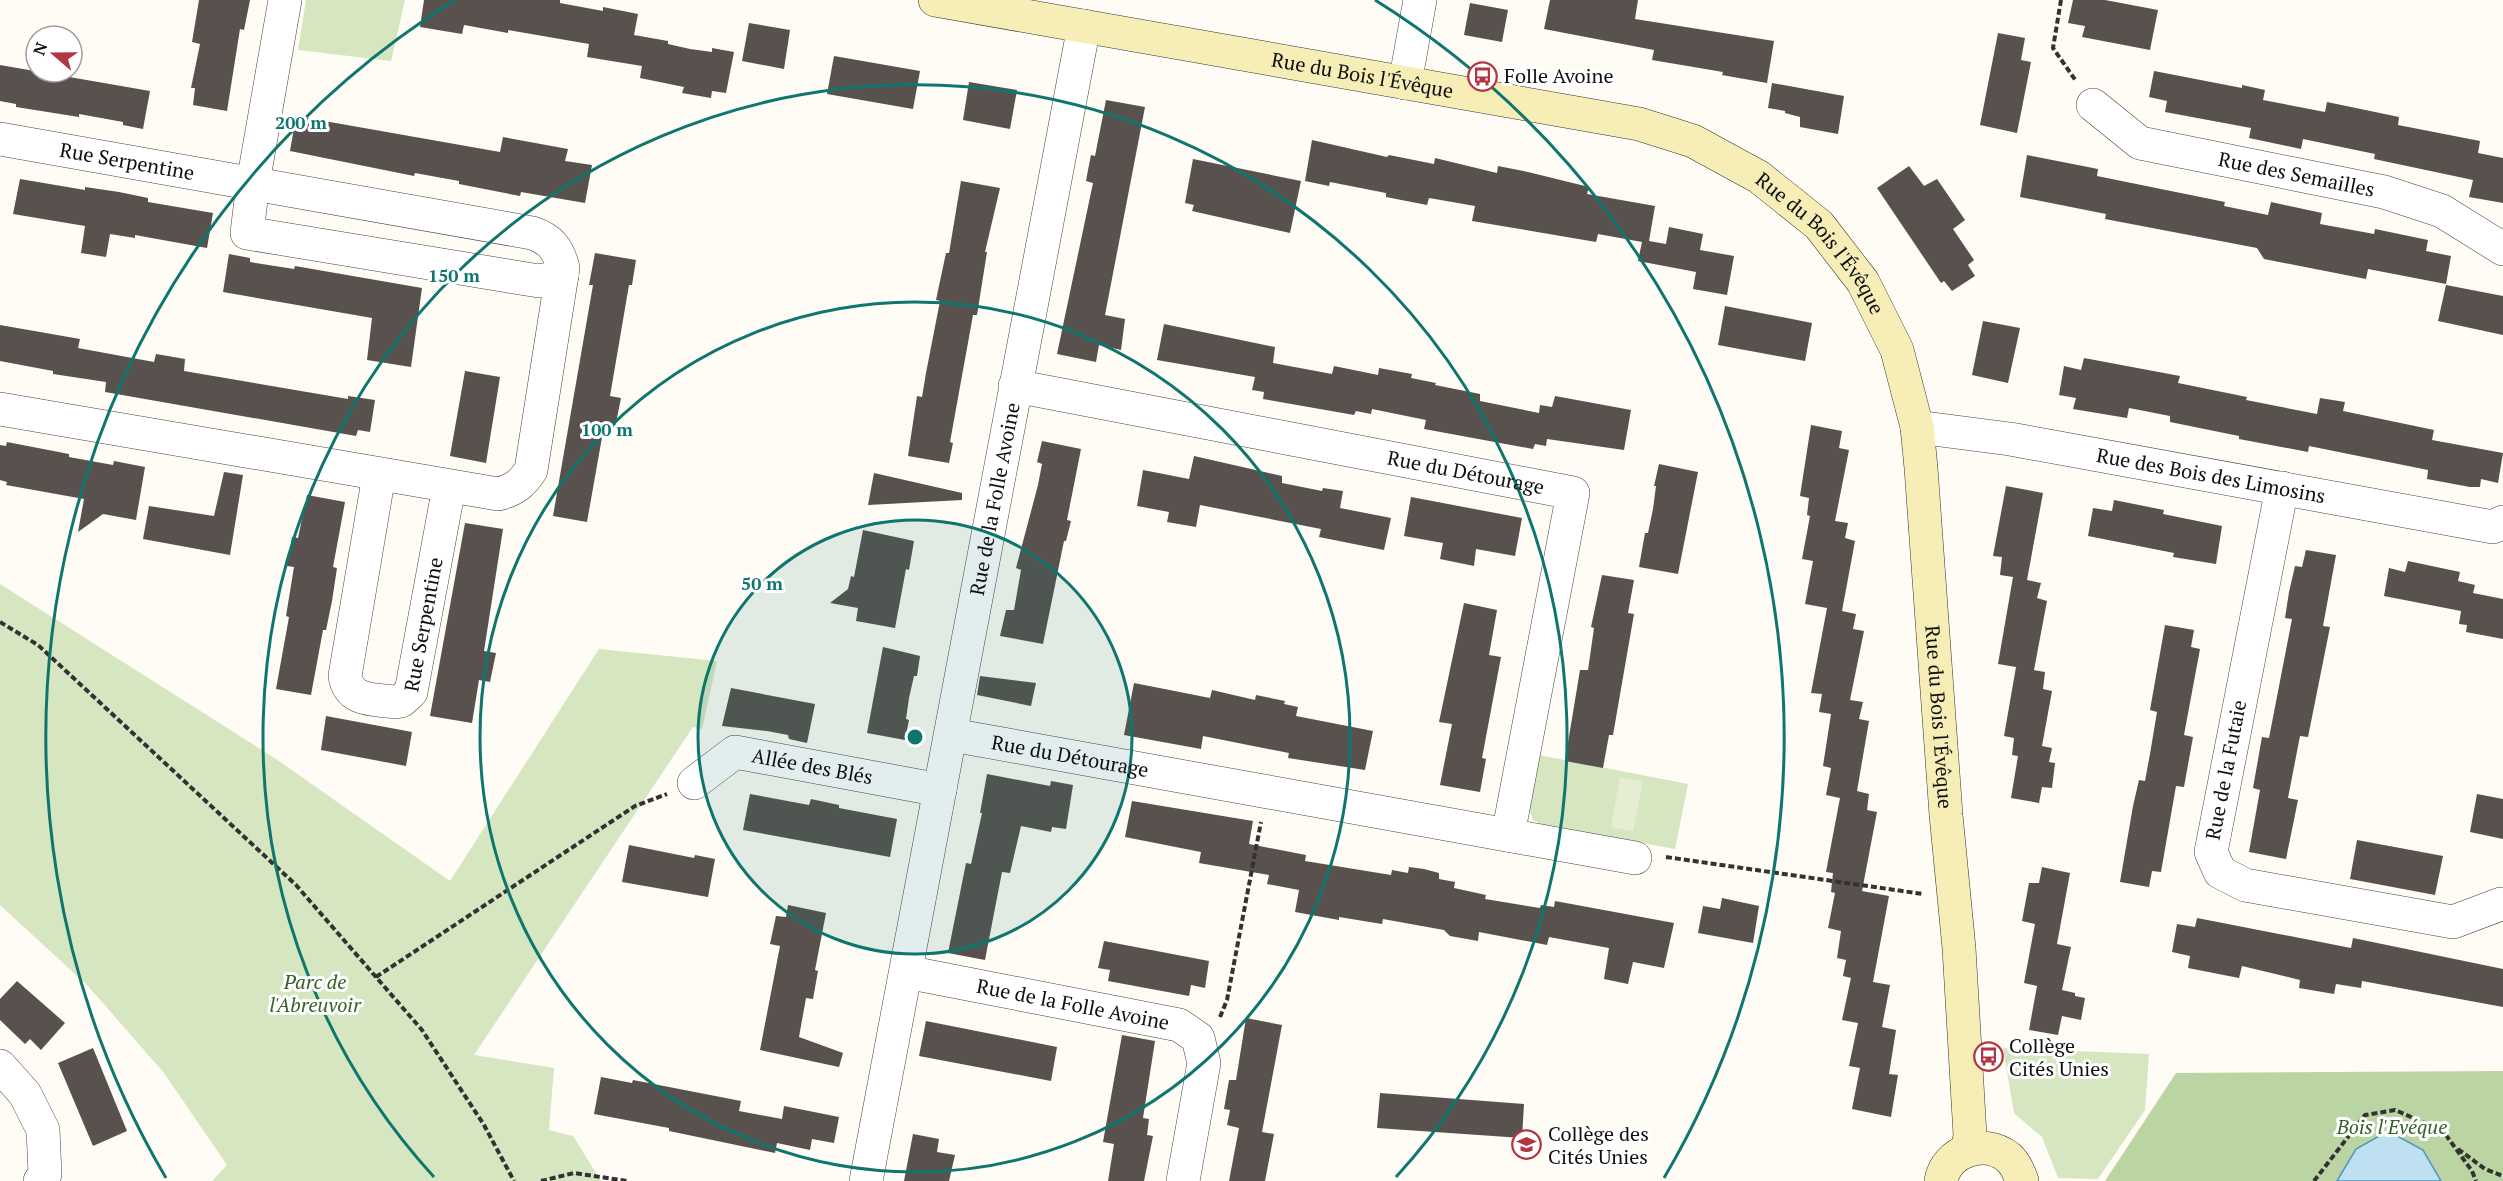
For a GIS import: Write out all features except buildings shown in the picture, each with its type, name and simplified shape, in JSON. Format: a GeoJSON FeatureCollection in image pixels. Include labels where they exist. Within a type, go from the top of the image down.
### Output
{"type":"FeatureCollection","features":[{"type":"Feature","properties":{"kind":"street"},"geometry":{"type":"LineString","coordinates":[[285,0],[253,183],[247,232],[539,281],[562,276]]}},
{"type":"Feature","properties":{"kind":"street","name":"Rue du Bois l'Évêque"},"geometry":{"type":"LineString","coordinates":[[935,0],[1639,124],[1693,141],[1759,177],[1819,225],[1863,282],[1897,350],[1917,427],[1953,898],[1959,948],[1970,1135],[1968,1149]]}},
{"type":"Feature","properties":{"kind":"street"},"geometry":{"type":"LineString","coordinates":[[1405,83],[1420,0]]}},
{"type":"Feature","properties":{"kind":"street","name":"Rue de la Folle Avoine"},"geometry":{"type":"LineString","coordinates":[[866,1181],[1084,26]]}},
{"type":"Feature","properties":{"kind":"street","name":"Rue des Semailles"},"geometry":{"type":"LineString","coordinates":[[2093,105],[2140,143],[2384,192],[2442,211],[2503,249]]}},
{"type":"Feature","properties":{"kind":"street","name":"Rue Serpentine"},"geometry":{"type":"LineString","coordinates":[[0,139],[532,232],[550,241],[557,250],[561,260],[562,276],[531,470],[522,483],[510,491],[498,494],[0,409]]}},
{"type":"Feature","properties":{"kind":"street","name":"Rue du Détourage"},"geometry":{"type":"LineString","coordinates":[[1015,386],[1573,493],[1508,835]]}},
{"type":"Feature","properties":{"kind":"street","name":"Rue des Bois des Limosins"},"geometry":{"type":"LineString","coordinates":[[1917,427],[2010,439],[2500,528]]}},
{"type":"Feature","properties":{"kind":"street","name":"Rue Serpentine"},"geometry":{"type":"LineString","coordinates":[[379,475],[345,676],[348,689],[357,696],[395,702],[401,701],[411,692],[449,487]]}},
{"type":"Feature","properties":{"kind":"street","name":"Rue de la Futaie"},"geometry":{"type":"LineString","coordinates":[[2282,488],[2211,852],[2220,872],[2245,885],[2453,922],[2500,904]]}},
{"type":"Feature","properties":{"kind":"street","name":"Rue du Détourage"},"geometry":{"type":"LineString","coordinates":[[952,735],[1635,858]]}},
{"type":"Feature","properties":{"kind":"street","name":"Allée des Blés"},"geometry":{"type":"LineString","coordinates":[[694,783],[735,752],[940,790]]}},
{"type":"Feature","properties":{"kind":"street","name":"Rue de la Folle Avoine"},"geometry":{"type":"LineString","coordinates":[[906,972],[1179,1025],[1198,1038]]}},
{"type":"Feature","properties":{"kind":"street"},"geometry":{"type":"LineString","coordinates":[[1183,1181],[1204,1063],[1198,1038]]}},
{"type":"Feature","properties":{"kind":"street"},"geometry":{"type":"LineString","coordinates":[[0,1066],[25,1094],[43,1130],[45,1173],[40,1181]]}},
{"type":"Feature","properties":{"kind":"street"},"geometry":{"type":"LineString","coordinates":[[1941,1181],[1947,1165],[1956,1155],[1968,1149],[1982,1147],[1996,1150],[2008,1157],[2017,1168],[2022,1181]]}},
{"type":"Feature","properties":{"kind":"path"},"geometry":{"type":"LineString","coordinates":[[2061,0],[2052,48],[2093,105]]}},
{"type":"Feature","properties":{"kind":"path"},"geometry":{"type":"LineString","coordinates":[[0,622],[38,645],[296,885],[422,1030],[484,1125],[514,1181]]}},
{"type":"Feature","properties":{"kind":"path"},"geometry":{"type":"LineString","coordinates":[[376,977],[635,806],[694,783]]}},
{"type":"Feature","properties":{"kind":"path"},"geometry":{"type":"LineString","coordinates":[[1198,1038],[1218,1023],[1227,1000],[1267,792]]}},
{"type":"Feature","properties":{"kind":"path"},"geometry":{"type":"LineString","coordinates":[[1635,858],[1662,856],[1953,898]]}},
{"type":"Feature","properties":{"kind":"path"},"geometry":{"type":"LineString","coordinates":[[2314,1181],[2364,1115],[2395,1110],[2443,1131],[2476,1181]]}},
{"type":"Feature","properties":{"kind":"path"},"geometry":{"type":"LineString","coordinates":[[2454,1146],[2485,1169],[2503,1176]]}},
{"type":"Feature","properties":{"kind":"path"},"geometry":{"type":"LineString","coordinates":[[541,1181],[573,1173],[627,1181]]}},
{"type":"Feature","properties":{"kind":"green space"},"geometry":{"type":"Polygon","coordinates":[[[306,0],[405,0],[391,61],[298,50],[306,0]]]}},
{"type":"Feature","properties":{"kind":"green space","name":"Parc de l'Abreuvoir"},"geometry":{"type":"Polygon","coordinates":[[[0,584],[276,759],[450,881],[599,649],[717,661],[702,729],[693,727],[474,1055],[554,1068],[549,1130],[573,1136],[601,1181],[212,1181],[227,1165],[164,1073],[88,986],[0,905],[0,584]]]}},
{"type":"Feature","properties":{"kind":"green space"},"geometry":{"type":"Polygon","coordinates":[[[1539,755],[1688,784],[1675,849],[1542,825],[1533,820],[1529,808],[1539,755]]]}},
{"type":"Feature","properties":{"kind":"green space"},"geometry":{"type":"Polygon","coordinates":[[[1620,777],[1643,781],[1633,831],[1611,827],[1620,777]]]}},
{"type":"Feature","properties":{"kind":"green space"},"geometry":{"type":"Polygon","coordinates":[[[2003,1048],[2149,1054],[2145,1110],[2098,1179],[2058,1178],[2042,1137],[2014,1113],[2003,1048]]]}},
{"type":"Feature","properties":{"kind":"green space","name":"Bois l'Evéque"},"geometry":{"type":"Polygon","coordinates":[[[2503,1071],[2503,1181],[2105,1181],[2176,1073],[2503,1071]]]}},
{"type":"Feature","properties":{"kind":"water"},"geometry":{"type":"Polygon","coordinates":[[[2388,1131],[2423,1150],[2441,1181],[2337,1181],[2356,1149],[2388,1131]]]}},
{"type":"Feature","properties":{"kind":"place","name":"Folle Avoine"},"geometry":{"type":"Point","coordinates":[1483,76]}},
{"type":"Feature","properties":{"kind":"place","name":"Collège Cités Unies"},"geometry":{"type":"Point","coordinates":[1988,1057]}},
{"type":"Feature","properties":{"kind":"place","name":"Collège des Cités Unies"},"geometry":{"type":"Point","coordinates":[1527,1145]}}]}
